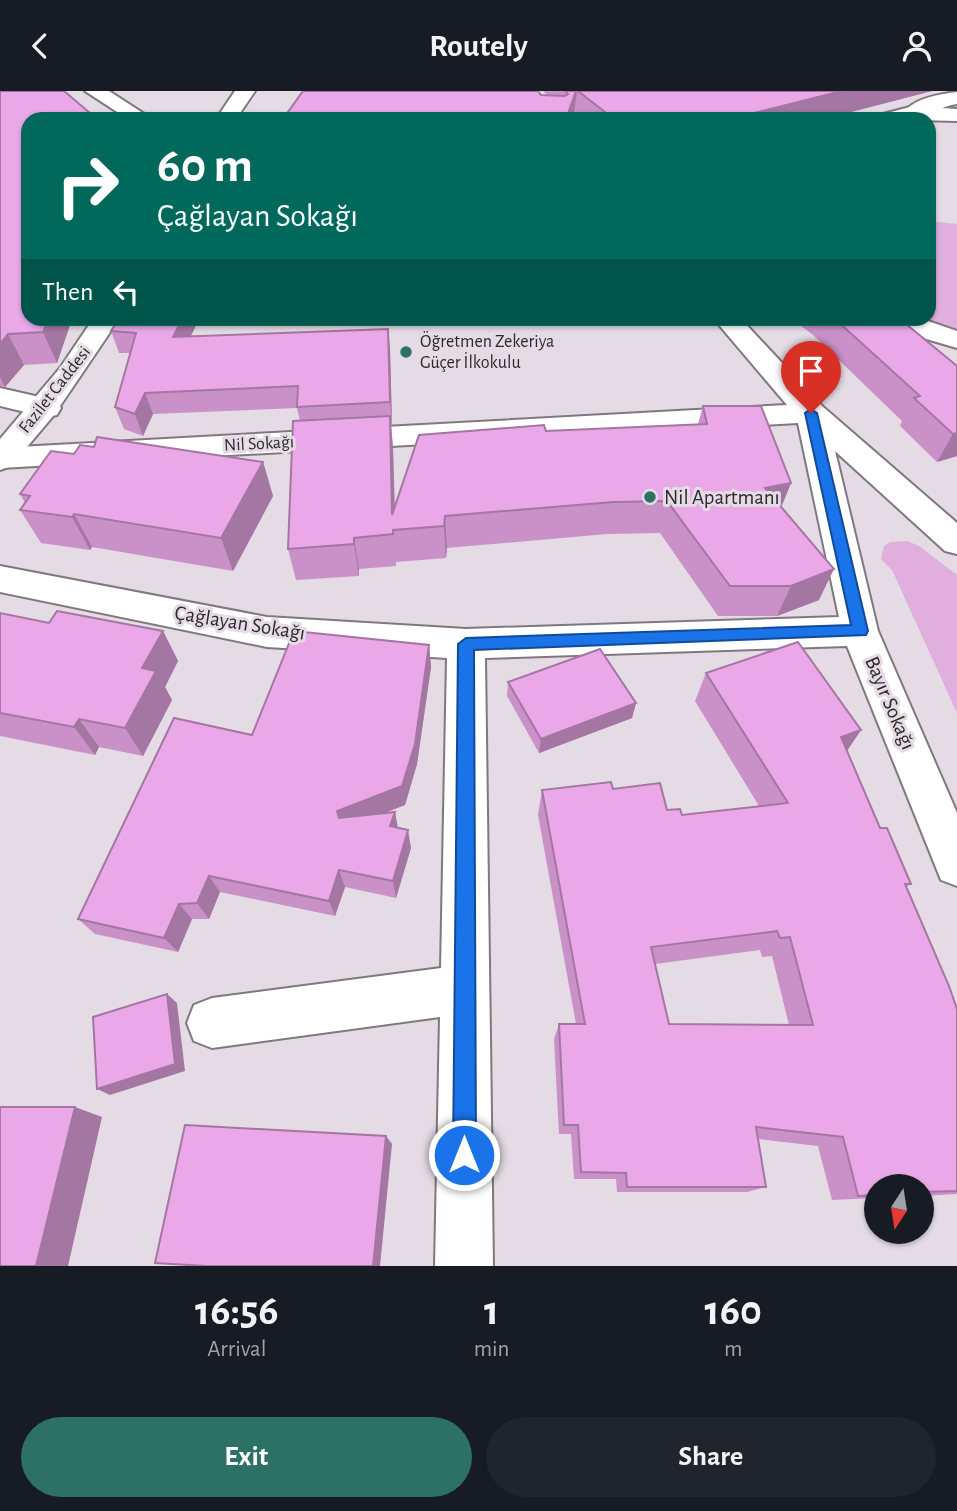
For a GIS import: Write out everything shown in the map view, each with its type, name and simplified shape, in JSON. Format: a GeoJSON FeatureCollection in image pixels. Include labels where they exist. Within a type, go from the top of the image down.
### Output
{"type":"FeatureCollection","features":[{"type":"Feature","properties":{"kind":"street"},"geometry":{"type":"LineString","coordinates":[[95,91],[130,112]]}},
{"type":"Feature","properties":{"kind":"street"},"geometry":{"type":"LineString","coordinates":[[231,112],[245,91]]}},
{"type":"Feature","properties":{"kind":"street"},"geometry":{"type":"LineString","coordinates":[[914,112],[940,96]]}},
{"type":"Feature","properties":{"kind":"street"},"geometry":{"type":"LineString","coordinates":[[936,114],[957,115]]}},
{"type":"Feature","properties":{"kind":"street","name":"Fazilet Caddesi"},"geometry":{"type":"LineString","coordinates":[[0,458],[46,408],[81,361],[102,326]]}},
{"type":"Feature","properties":{"kind":"street","name":"Bayır Sokağı"},"geometry":{"type":"LineString","coordinates":[[733,326],[811,413],[860,631],[957,865]]}},
{"type":"Feature","properties":{"kind":"street"},"geometry":{"type":"LineString","coordinates":[[915,326],[957,340]]}},
{"type":"Feature","properties":{"kind":"street"},"geometry":{"type":"LineString","coordinates":[[0,397],[46,408]]}},
{"type":"Feature","properties":{"kind":"street"},"geometry":{"type":"LineString","coordinates":[[811,413],[957,542]]}},
{"type":"Feature","properties":{"kind":"street","name":"Nil Sokağı"},"geometry":{"type":"LineString","coordinates":[[0,458],[811,413]]}},
{"type":"Feature","properties":{"kind":"street","name":"Çağlayan Sokağı"},"geometry":{"type":"LineString","coordinates":[[0,579],[267,632],[466,644],[860,631]]}},
{"type":"Feature","properties":{"kind":"street"},"geometry":{"type":"LineString","coordinates":[[464,1266],[466,644]]}},
{"type":"Feature","properties":{"kind":"street"},"geometry":{"type":"LineString","coordinates":[[212,1023],[465,989]]}},
{"type":"Feature","properties":{"kind":"shaded area"},"geometry":{"type":"Polygon","coordinates":[[[936,222],[957,224],[957,334],[936,326],[936,222]]]}},
{"type":"Feature","properties":{"kind":"shaded area"},"geometry":{"type":"Polygon","coordinates":[[[907,541],[919,546],[957,575],[957,713],[892,570],[881,559],[884,546],[890,542],[907,541]]]}},
{"type":"Feature","properties":{"kind":"building"},"geometry":{"type":"Polygon","coordinates":[[[0,91],[64,91],[89,112],[21,112],[21,326],[45,326],[43,332],[8,334],[0,344],[0,91]]]}},
{"type":"Feature","properties":{"kind":"building"},"geometry":{"type":"Polygon","coordinates":[[[303,91],[538,91],[541,95],[565,96],[568,94],[565,91],[576,91],[568,112],[288,112],[303,91]]]}},
{"type":"Feature","properties":{"kind":"building"},"geometry":{"type":"Polygon","coordinates":[[[578,91],[842,91],[758,112],[605,112],[578,91]]]}},
{"type":"Feature","properties":{"kind":"building"},"geometry":{"type":"Polygon","coordinates":[[[114,326],[178,326],[173,337],[388,329],[390,402],[297,407],[298,386],[145,393],[135,414],[115,407],[136,333],[111,331],[114,326]]]}},
{"type":"Feature","properties":{"kind":"building"},"geometry":{"type":"Polygon","coordinates":[[[843,326],[908,326],[957,366],[957,433],[953,434],[914,398],[920,396],[843,326]]]}},
{"type":"Feature","properties":{"kind":"building"},"geometry":{"type":"Polygon","coordinates":[[[703,406],[761,406],[791,483],[765,488],[834,569],[791,586],[730,586],[667,501],[613,502],[445,516],[444,526],[393,530],[393,534],[354,538],[354,544],[288,549],[293,421],[390,416],[392,515],[419,435],[544,425],[546,431],[707,424],[703,406]]]}},
{"type":"Feature","properties":{"kind":"building"},"geometry":{"type":"Polygon","coordinates":[[[97,437],[263,462],[221,538],[74,514],[72,517],[20,510],[30,496],[20,494],[51,451],[74,454],[80,445],[94,447],[97,437]]]}},
{"type":"Feature","properties":{"kind":"building"},"geometry":{"type":"Polygon","coordinates":[[[57,611],[163,631],[142,668],[156,671],[125,728],[79,719],[74,727],[0,713],[0,613],[49,623],[57,611]]]}},
{"type":"Feature","properties":{"kind":"building"},"geometry":{"type":"Polygon","coordinates":[[[294,631],[429,645],[415,744],[402,786],[337,811],[339,818],[395,812],[390,826],[408,830],[393,881],[339,870],[329,901],[209,876],[197,903],[179,904],[164,938],[78,919],[174,718],[252,735],[294,631]]]}},
{"type":"Feature","properties":{"kind":"building"},"geometry":{"type":"Polygon","coordinates":[[[798,642],[861,730],[841,737],[880,828],[887,828],[911,884],[905,884],[957,1009],[957,1191],[934,1192],[934,1174],[864,1174],[864,1196],[858,1196],[843,1137],[756,1127],[766,1187],[627,1187],[626,1173],[581,1172],[578,1125],[564,1125],[559,1024],[585,1024],[542,790],[611,782],[613,789],[660,783],[667,810],[680,809],[682,815],[788,803],[706,673],[798,642]],[[777,931],[651,947],[669,1024],[813,1025],[790,937],[780,938],[777,931]]]}},
{"type":"Feature","properties":{"kind":"building"},"geometry":{"type":"Polygon","coordinates":[[[600,649],[636,703],[541,739],[508,682],[600,649]]]}},
{"type":"Feature","properties":{"kind":"building"},"geometry":{"type":"Polygon","coordinates":[[[167,994],[175,1064],[97,1089],[93,1017],[167,994]]]}},
{"type":"Feature","properties":{"kind":"building"},"geometry":{"type":"Polygon","coordinates":[[[0,1107],[75,1107],[36,1266],[0,1266],[0,1107]]]}},
{"type":"Feature","properties":{"kind":"building"},"geometry":{"type":"Polygon","coordinates":[[[185,1125],[386,1136],[373,1266],[206,1266],[155,1263],[185,1125]]]}},
{"type":"Feature","properties":{"kind":"place","name":"Öğretmen Zekeriya Güçer İlkokulu"},"geometry":{"type":"Point","coordinates":[406,352]}},
{"type":"Feature","properties":{"kind":"place","name":"Nil Apartmanı"},"geometry":{"type":"Point","coordinates":[650,497]}},
{"type":"Feature","properties":{"kind":"route"},"geometry":{"type":"LineString","coordinates":[[464,1155],[466,644],[860,631],[811,413]]}}]}
